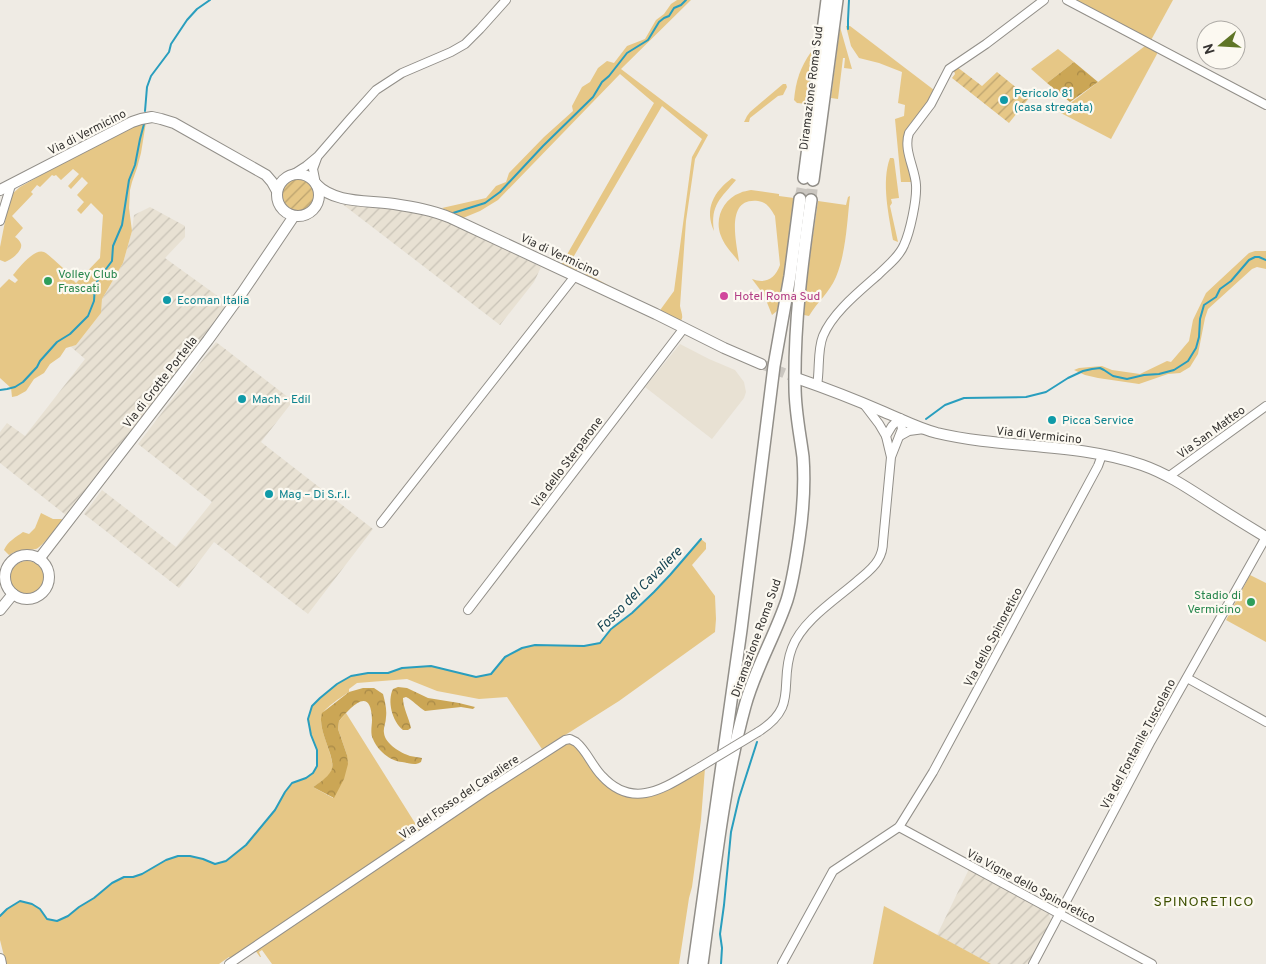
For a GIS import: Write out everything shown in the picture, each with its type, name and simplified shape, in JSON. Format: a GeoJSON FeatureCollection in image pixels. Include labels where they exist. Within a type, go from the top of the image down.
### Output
{"type":"FeatureCollection","features":[{"type":"Feature","properties":{"kind":"highway","name":"Diramazione Roma Sud"},"geometry":{"type":"LineString","coordinates":[[827,0],[808,179],[837,0]]}},
{"type":"Feature","properties":{"kind":"highway","name":"Diramazione Roma Sud"},"geometry":{"type":"LineString","coordinates":[[694,964],[741,630],[774,362],[805,200],[796,333],[795,400],[804,470],[800,529],[789,593],[752,686],[734,751],[702,964]]}},
{"type":"Feature","properties":{"kind":"main road","name":"Via di Vermicino"},"geometry":{"type":"LineString","coordinates":[[0,190],[132,122],[149,118],[161,119],[177,124],[266,176],[272,182],[277,192]]}},
{"type":"Feature","properties":{"kind":"main road"},"geometry":{"type":"LineString","coordinates":[[266,176],[277,177],[299,174],[310,178],[316,184],[319,197],[313,210]]}},
{"type":"Feature","properties":{"kind":"main road"},"geometry":{"type":"LineString","coordinates":[[292,175],[282,181],[277,192],[277,198],[283,210],[294,216],[307,214],[328,201],[339,198]]}},
{"type":"Feature","properties":{"kind":"main road","name":"Via di Vermicino"},"geometry":{"type":"LineString","coordinates":[[316,184],[325,192],[339,198],[408,206],[445,215],[761,364]]}},
{"type":"Feature","properties":{"kind":"main road","name":"Via di Grotte Portella"},"geometry":{"type":"LineString","coordinates":[[39,559],[208,340],[294,216]]}},
{"type":"Feature","properties":{"kind":"main road","name":"Via di Vermicino"},"geometry":{"type":"LineString","coordinates":[[799,379],[925,429],[948,436],[1013,445],[1070,449],[1141,465],[1168,477],[1266,537]]}},
{"type":"Feature","properties":{"kind":"main road"},"geometry":{"type":"LineString","coordinates":[[22,556],[31,556],[45,564],[49,574],[49,581],[45,590],[38,596],[30,599],[21,598],[13,594],[6,582],[6,576],[9,566],[16,559],[22,556]]}},
{"type":"Feature","properties":{"kind":"main road"},"geometry":{"type":"LineString","coordinates":[[0,610],[13,594]]}},
{"type":"Feature","properties":{"kind":"main road"},"geometry":{"type":"LineString","coordinates":[[0,959],[1,964]]}},
{"type":"Feature","properties":{"kind":"street"},"geometry":{"type":"LineString","coordinates":[[316,184],[313,169],[318,156],[376,90],[402,73],[465,44],[506,0]]}},
{"type":"Feature","properties":{"kind":"street"},"geometry":{"type":"LineString","coordinates":[[817,385],[821,341],[828,326],[852,298],[896,258],[905,245],[916,193],[916,181],[907,144],[909,133],[931,104],[951,68],[1044,0]]}},
{"type":"Feature","properties":{"kind":"street"},"geometry":{"type":"LineString","coordinates":[[1067,0],[1266,105]]}},
{"type":"Feature","properties":{"kind":"street"},"geometry":{"type":"LineString","coordinates":[[292,175],[318,156]]}},
{"type":"Feature","properties":{"kind":"street"},"geometry":{"type":"LineString","coordinates":[[1,215],[11,185]]}},
{"type":"Feature","properties":{"kind":"street"},"geometry":{"type":"LineString","coordinates":[[381,523],[575,276]]}},
{"type":"Feature","properties":{"kind":"street","name":"Via dello Sterparone"},"geometry":{"type":"LineString","coordinates":[[468,610],[684,328]]}},
{"type":"Feature","properties":{"kind":"street"},"geometry":{"type":"LineString","coordinates":[[863,403],[880,424],[886,436],[891,457]]}},
{"type":"Feature","properties":{"kind":"street","name":"Via San Matteo"},"geometry":{"type":"LineString","coordinates":[[1168,477],[1266,406]]}},
{"type":"Feature","properties":{"kind":"street"},"geometry":{"type":"LineString","coordinates":[[886,436],[900,418]]}},
{"type":"Feature","properties":{"kind":"street"},"geometry":{"type":"LineString","coordinates":[[891,457],[900,436],[902,426],[900,418]]}},
{"type":"Feature","properties":{"kind":"street"},"geometry":{"type":"LineString","coordinates":[[900,436],[912,431],[925,429]]}},
{"type":"Feature","properties":{"kind":"street","name":"Via dello Spinoretico"},"geometry":{"type":"LineString","coordinates":[[899,827],[933,772],[1102,455]]}},
{"type":"Feature","properties":{"kind":"street","name":"Via del Fosso del Cavaliere"},"geometry":{"type":"LineString","coordinates":[[229,964],[484,792],[566,740],[578,743],[598,772],[606,780],[616,787],[641,794],[654,792],[700,767],[772,722],[783,708],[791,650],[800,633],[820,612],[867,573],[879,559],[883,542],[891,457]]}},
{"type":"Feature","properties":{"kind":"street","name":"Via del Fontanile Tuscolano"},"geometry":{"type":"LineString","coordinates":[[1033,964],[1152,741],[1266,537]]}},
{"type":"Feature","properties":{"kind":"street"},"geometry":{"type":"LineString","coordinates":[[1187,678],[1266,722]]}},
{"type":"Feature","properties":{"kind":"street"},"geometry":{"type":"LineString","coordinates":[[782,964],[833,871],[899,827]]}},
{"type":"Feature","properties":{"kind":"street","name":"Via Vigne dello Spinoretico"},"geometry":{"type":"LineString","coordinates":[[899,827],[1152,964]]}},
{"type":"Feature","properties":{"kind":"shaded area"},"geometry":{"type":"Polygon","coordinates":[[[677,0],[691,0],[621,69],[708,135],[695,159],[686,221],[680,306],[682,317],[679,322],[658,313],[674,291],[692,157],[702,139],[662,106],[571,261],[589,270],[588,274],[652,310],[584,277],[586,273],[579,268],[574,272],[561,265],[654,103],[620,74],[498,200],[480,211],[463,218],[442,208],[486,198],[496,186],[506,182],[509,173],[544,137],[573,111],[572,106],[582,87],[590,82],[598,68],[607,61],[614,63],[627,46],[645,39],[656,20],[677,0]]]}},
{"type":"Feature","properties":{"kind":"shaded area"},"geometry":{"type":"Polygon","coordinates":[[[1073,0],[1173,0],[1150,42],[1073,0]]]}},
{"type":"Feature","properties":{"kind":"shaded area"},"geometry":{"type":"Polygon","coordinates":[[[846,26],[850,26],[934,90],[929,101],[910,124],[904,135],[904,149],[912,182],[901,182],[895,119],[904,116],[905,105],[898,103],[902,72],[859,58],[851,46],[846,26]]]}},
{"type":"Feature","properties":{"kind":"shaded area"},"geometry":{"type":"Polygon","coordinates":[[[840,27],[852,69],[844,68],[845,58],[843,58],[838,99],[831,98],[840,27]]]}},
{"type":"Feature","properties":{"kind":"shaded area"},"geometry":{"type":"Polygon","coordinates":[[[1145,46],[1157,52],[1157,54],[1111,139],[1059,112],[1145,46]]]}},
{"type":"Feature","properties":{"kind":"shaded area"},"geometry":{"type":"Polygon","coordinates":[[[1058,49],[1074,62],[1047,83],[1031,69],[1058,49]]]}},
{"type":"Feature","properties":{"kind":"shaded area"},"geometry":{"type":"Polygon","coordinates":[[[811,52],[814,52],[807,104],[797,103],[794,100],[797,80],[811,52]]]}},
{"type":"Feature","properties":{"kind":"shaded area"},"geometry":{"type":"Polygon","coordinates":[[[957,67],[982,86],[997,72],[1029,98],[1009,123],[952,78],[957,67]]]}},
{"type":"Feature","properties":{"kind":"shaded area"},"geometry":{"type":"Polygon","coordinates":[[[783,84],[786,84],[787,87],[783,95],[778,96],[750,118],[749,122],[744,122],[750,112],[783,84]]]}},
{"type":"Feature","properties":{"kind":"shaded area"},"geometry":{"type":"Polygon","coordinates":[[[146,122],[141,153],[130,190],[129,208],[132,231],[123,263],[102,299],[101,313],[76,345],[66,348],[44,373],[34,379],[26,391],[12,397],[11,388],[0,378],[0,288],[9,279],[15,283],[18,280],[13,275],[27,259],[40,252],[46,253],[76,283],[100,258],[103,215],[91,203],[81,214],[77,210],[84,202],[77,195],[88,183],[82,177],[71,189],[68,186],[79,174],[73,169],[61,180],[56,175],[52,175],[40,187],[37,185],[31,192],[33,194],[12,216],[23,228],[15,237],[20,242],[21,247],[16,255],[5,262],[0,260],[0,247],[11,195],[20,187],[120,130],[146,122]]]}},
{"type":"Feature","properties":{"kind":"shaded area"},"geometry":{"type":"Polygon","coordinates":[[[890,158],[894,159],[899,198],[891,199],[892,203],[890,206],[898,242],[893,240],[888,210],[886,178],[890,158]]]}},
{"type":"Feature","properties":{"kind":"shaded area"},"geometry":{"type":"Polygon","coordinates":[[[297,178],[304,179],[309,183],[313,188],[313,202],[309,207],[304,211],[297,212],[290,211],[285,207],[281,202],[280,195],[281,188],[285,183],[290,179],[297,178]]]}},
{"type":"Feature","properties":{"kind":"shaded area"},"geometry":{"type":"Polygon","coordinates":[[[732,178],[736,180],[721,197],[715,208],[714,231],[710,215],[713,201],[720,189],[732,178]]]}},
{"type":"Feature","properties":{"kind":"shaded area"},"geometry":{"type":"Polygon","coordinates":[[[751,190],[794,198],[783,282],[777,311],[772,315],[764,295],[752,279],[761,281],[769,279],[775,274],[780,265],[775,216],[772,211],[766,204],[758,201],[747,202],[740,206],[735,223],[739,262],[724,243],[719,230],[719,217],[729,200],[734,196],[751,190]]]}},
{"type":"Feature","properties":{"kind":"shaded area"},"geometry":{"type":"Polygon","coordinates":[[[850,196],[844,248],[836,277],[809,316],[804,315],[806,283],[818,201],[846,205],[850,196]]]}},
{"type":"Feature","properties":{"kind":"shaded area"},"geometry":{"type":"Polygon","coordinates":[[[341,203],[410,210],[440,217],[541,267],[534,282],[500,325],[341,203]]]}},
{"type":"Feature","properties":{"kind":"shaded area"},"geometry":{"type":"Polygon","coordinates":[[[150,207],[185,226],[185,237],[165,258],[219,297],[237,294],[67,516],[0,463],[0,432],[7,423],[25,436],[85,359],[70,346],[76,345],[101,313],[102,299],[123,263],[132,231],[134,215],[150,207]]]}},
{"type":"Feature","properties":{"kind":"shaded area"},"geometry":{"type":"Polygon","coordinates":[[[1266,251],[1266,269],[1257,267],[1252,269],[1208,309],[1198,354],[1190,367],[1180,373],[1168,374],[1139,384],[1098,378],[1074,370],[1102,366],[1112,370],[1140,374],[1167,361],[1171,362],[1189,341],[1193,320],[1206,293],[1249,253],[1266,251]]]}},
{"type":"Feature","properties":{"kind":"shaded area"},"geometry":{"type":"Polygon","coordinates":[[[216,342],[293,401],[261,442],[373,529],[308,614],[214,542],[179,588],[84,514],[102,490],[176,547],[212,502],[138,444],[216,342]]]}},
{"type":"Feature","properties":{"kind":"shaded area"},"geometry":{"type":"Polygon","coordinates":[[[680,344],[735,370],[744,382],[746,392],[744,398],[712,439],[645,387],[680,344]]]}},
{"type":"Feature","properties":{"kind":"shaded area"},"geometry":{"type":"Polygon","coordinates":[[[41,513],[53,519],[63,520],[46,541],[36,549],[22,550],[9,555],[4,550],[7,545],[23,532],[29,534],[35,528],[41,513]]]}},
{"type":"Feature","properties":{"kind":"shaded area"},"geometry":{"type":"Polygon","coordinates":[[[701,539],[706,543],[706,549],[692,565],[715,596],[715,632],[619,701],[542,749],[507,697],[479,699],[437,691],[407,679],[357,683],[349,689],[349,692],[330,706],[322,715],[322,728],[332,760],[332,767],[327,777],[313,787],[333,798],[347,755],[338,729],[339,721],[346,713],[420,831],[231,959],[229,957],[219,964],[6,964],[0,940],[0,916],[20,901],[32,904],[40,909],[47,919],[57,921],[68,916],[112,883],[124,877],[142,874],[166,860],[178,856],[190,856],[215,864],[226,861],[246,845],[275,810],[292,783],[306,778],[313,773],[317,766],[317,750],[311,735],[308,719],[312,706],[337,684],[351,676],[368,673],[388,673],[402,668],[431,666],[476,677],[491,674],[505,657],[522,648],[535,645],[584,646],[599,643],[611,629],[632,613],[670,575],[701,539]]]}},
{"type":"Feature","properties":{"kind":"shaded area"},"geometry":{"type":"Polygon","coordinates":[[[27,561],[39,566],[44,578],[39,590],[27,595],[15,590],[10,578],[15,566],[27,561]]]}},
{"type":"Feature","properties":{"kind":"shaded area","name":"Stadio di Vermicino"},"geometry":{"type":"Polygon","coordinates":[[[1250,575],[1266,583],[1266,642],[1226,620],[1250,575]]]}},
{"type":"Feature","properties":{"kind":"shaded area"},"geometry":{"type":"Polygon","coordinates":[[[569,742],[575,745],[601,780],[615,789],[636,797],[654,796],[681,783],[705,768],[701,820],[679,964],[272,964],[262,950],[259,952],[260,957],[255,950],[526,769],[569,742]]]}},
{"type":"Feature","properties":{"kind":"shaded area"},"geometry":{"type":"Polygon","coordinates":[[[969,869],[1049,912],[1050,918],[1053,921],[1030,964],[991,964],[937,935],[969,869]]]}},
{"type":"Feature","properties":{"kind":"shaded area"},"geometry":{"type":"Polygon","coordinates":[[[884,906],[991,964],[873,964],[884,906]]]}},
{"type":"Feature","properties":{"kind":"green space"},"geometry":{"type":"Polygon","coordinates":[[[1074,62],[1098,82],[1070,102],[1047,83],[1074,62]]]}},
{"type":"Feature","properties":{"kind":"green space"},"geometry":{"type":"Polygon","coordinates":[[[398,687],[407,688],[428,698],[475,707],[473,709],[461,707],[425,711],[406,697],[403,698],[403,702],[411,728],[403,730],[393,716],[390,699],[393,689],[398,687]]]}},
{"type":"Feature","properties":{"kind":"green space"},"geometry":{"type":"Polygon","coordinates":[[[363,688],[374,688],[383,694],[386,706],[384,731],[387,741],[402,753],[422,758],[421,762],[414,764],[397,761],[381,751],[372,737],[371,709],[368,703],[364,701],[359,702],[339,721],[338,729],[347,755],[348,764],[344,779],[334,798],[313,787],[327,776],[332,766],[332,760],[322,728],[322,713],[349,692],[363,688]]]}},
{"type":"Feature","properties":{"kind":"waterway"},"geometry":{"type":"LineString","coordinates":[[145,111],[147,87],[151,76],[169,52],[171,44],[187,20],[197,9],[210,0]]}},
{"type":"Feature","properties":{"kind":"waterway"},"geometry":{"type":"LineString","coordinates":[[453,213],[485,203],[500,192],[593,97],[602,82],[627,53],[648,40],[659,22],[669,16],[674,8],[686,0]]}},
{"type":"Feature","properties":{"kind":"waterway"},"geometry":{"type":"LineString","coordinates":[[848,29],[849,0]]}},
{"type":"Feature","properties":{"kind":"waterway"},"geometry":{"type":"LineString","coordinates":[[0,390],[15,387],[23,382],[57,342],[70,334],[88,316],[94,301],[95,285],[112,261],[113,246],[122,225],[129,180],[135,165],[144,124]]}},
{"type":"Feature","properties":{"kind":"waterway"},"geometry":{"type":"LineString","coordinates":[[926,419],[945,405],[964,398],[1026,397],[1046,392],[1068,378],[1092,369],[1100,368],[1113,376],[1127,379],[1174,370],[1188,361],[1196,348],[1204,305],[1216,297],[1220,289],[1231,281],[1249,260],[1255,257],[1266,260]]}},
{"type":"Feature","properties":{"kind":"waterway","name":"Fosso del Cavaliere"},"geometry":{"type":"LineString","coordinates":[[0,916],[20,901],[32,904],[40,909],[47,919],[57,921],[68,916],[112,883],[124,877],[142,874],[166,860],[178,856],[190,856],[215,864],[226,861],[246,845],[275,810],[292,783],[306,778],[313,773],[317,766],[317,750],[311,735],[308,719],[312,706],[337,684],[351,676],[368,673],[388,673],[402,668],[431,666],[476,677],[491,674],[505,657],[522,648],[535,645],[584,646],[600,643],[611,629],[632,613],[654,592],[701,539]]}},
{"type":"Feature","properties":{"kind":"waterway"},"geometry":{"type":"LineString","coordinates":[[721,964],[722,948],[720,934],[731,832],[739,798],[757,742]]}},
{"type":"Feature","properties":{"kind":"tunnel"},"geometry":{"type":"LineString","coordinates":[[800,199],[804,178]]}},
{"type":"Feature","properties":{"kind":"tunnel"},"geometry":{"type":"LineString","coordinates":[[811,200],[813,180]]}},
{"type":"Feature","properties":{"kind":"tunnel"},"geometry":{"type":"LineString","coordinates":[[761,364],[799,379]]}},
{"type":"Feature","properties":{"kind":"place","name":"Pericolo 81 (casa stregata)"},"geometry":{"type":"Point","coordinates":[1004,100]}},
{"type":"Feature","properties":{"kind":"place","name":"Volley Club Frascati"},"geometry":{"type":"Point","coordinates":[48,281]}},
{"type":"Feature","properties":{"kind":"place","name":"Hotel Roma Sud"},"geometry":{"type":"Point","coordinates":[724,296]}},
{"type":"Feature","properties":{"kind":"place","name":"Ecoman Italia"},"geometry":{"type":"Point","coordinates":[167,300]}},
{"type":"Feature","properties":{"kind":"place","name":"Mach - Edil"},"geometry":{"type":"Point","coordinates":[242,399]}},
{"type":"Feature","properties":{"kind":"place","name":"Picca Service"},"geometry":{"type":"Point","coordinates":[1052,420]}},
{"type":"Feature","properties":{"kind":"place","name":"Mag – Di S.r.l."},"geometry":{"type":"Point","coordinates":[269,494]}},
{"type":"Feature","properties":{"kind":"place","name":"Stadio di Vermicino"},"geometry":{"type":"Point","coordinates":[1251,602]}},
{"type":"Feature","properties":{"kind":"district","name":"SPINORETICO"},"geometry":{"type":"Point","coordinates":[1204,901]}}]}
